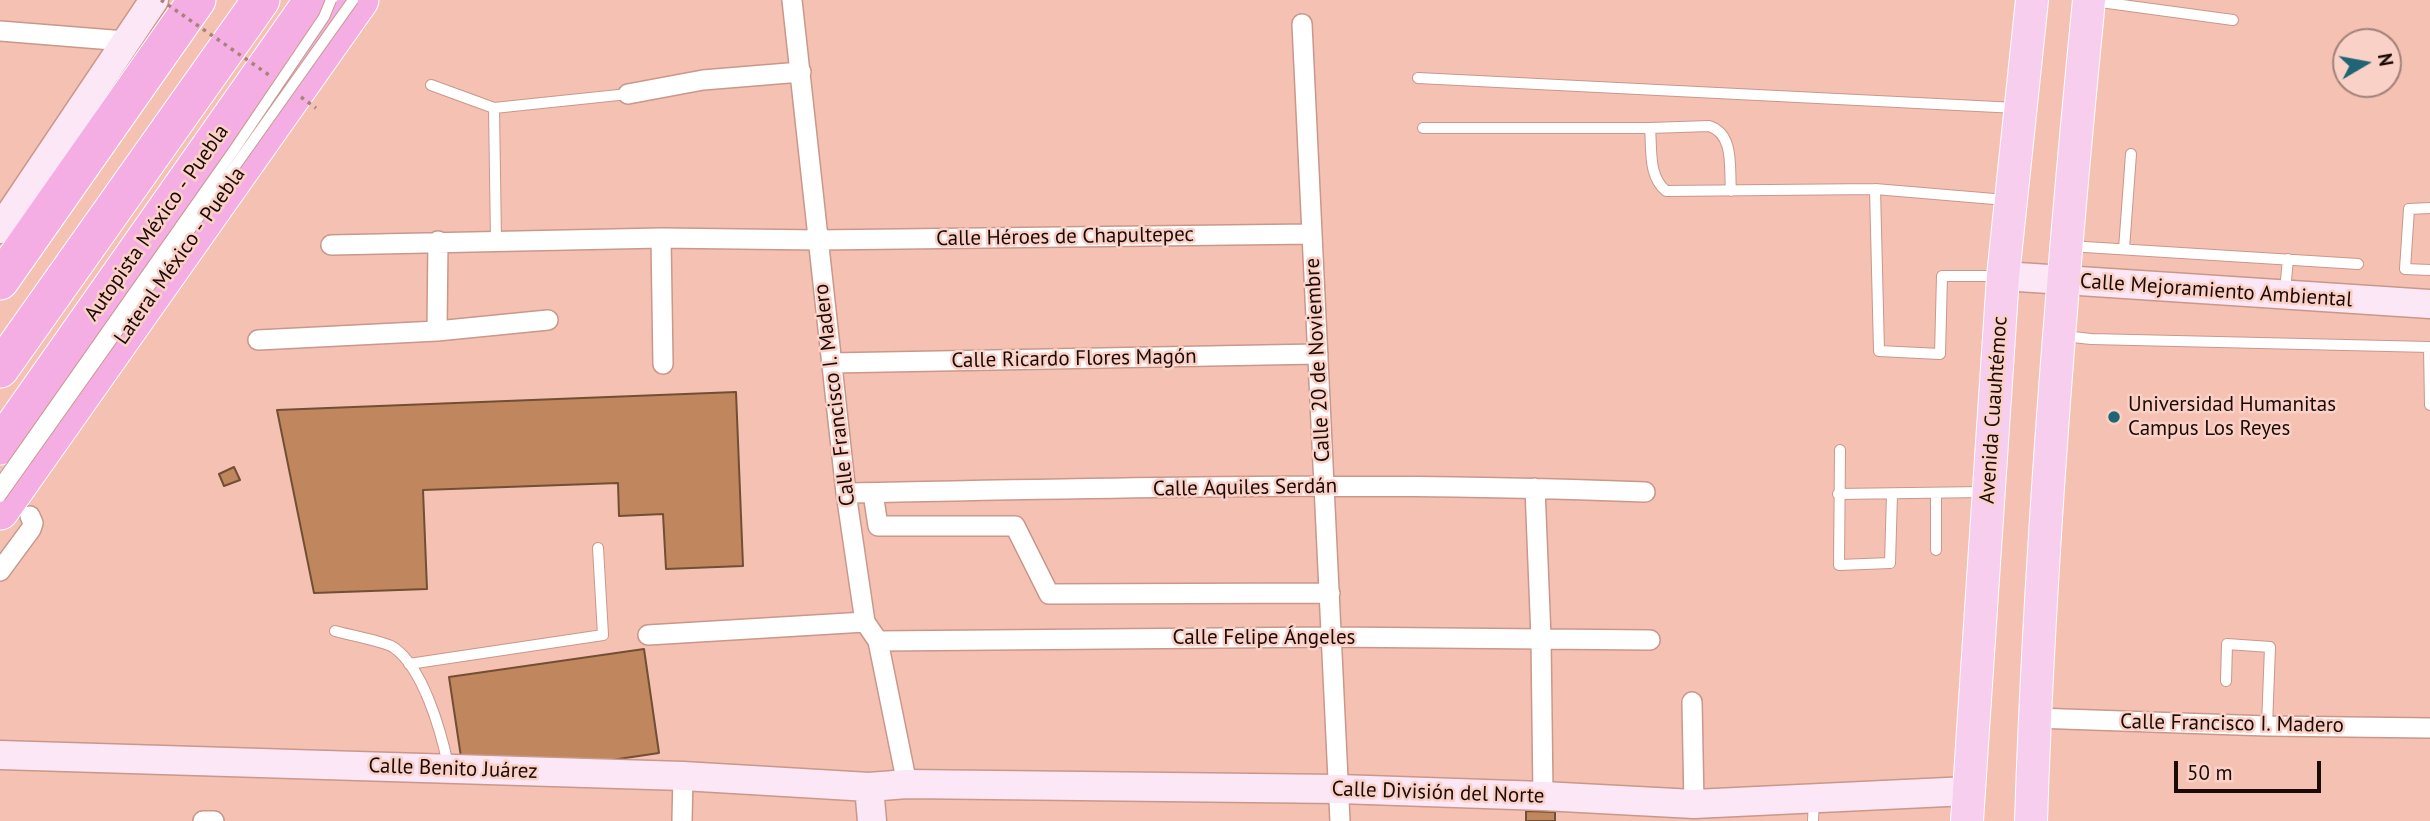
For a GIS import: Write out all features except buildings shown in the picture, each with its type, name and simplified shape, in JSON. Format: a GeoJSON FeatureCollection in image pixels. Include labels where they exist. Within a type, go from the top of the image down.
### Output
{"type":"FeatureCollection","features":[{"type":"Feature","properties":{"kind":"highway"},"geometry":{"type":"LineString","coordinates":[[0,281],[197,0]]}},
{"type":"Feature","properties":{"kind":"highway","name":"Autopista México - Puebla"},"geometry":{"type":"LineString","coordinates":[[0,369],[261,0]]}},
{"type":"Feature","properties":{"kind":"highway","name":"Autopista México - Puebla"},"geometry":{"type":"LineString","coordinates":[[0,446],[313,0]]}},
{"type":"Feature","properties":{"kind":"highway","name":"Lateral México - Puebla"},"geometry":{"type":"LineString","coordinates":[[15,514],[360,0]]}},
{"type":"Feature","properties":{"kind":"main road"},"geometry":{"type":"LineString","coordinates":[[0,229],[154,0]]}},
{"type":"Feature","properties":{"kind":"main road","name":"Avenida Cuauhtémoc"},"geometry":{"type":"LineString","coordinates":[[1967,806],[2003,276],[2032,0]]}},
{"type":"Feature","properties":{"kind":"main road"},"geometry":{"type":"LineString","coordinates":[[2031,821],[2065,246],[2089,0]]}},
{"type":"Feature","properties":{"kind":"main road","name":"Calle Mejoramiento Ambiental"},"geometry":{"type":"LineString","coordinates":[[2003,276],[2430,304]]}},
{"type":"Feature","properties":{"kind":"main road","name":"Calle Benito Juárez"},"geometry":{"type":"LineString","coordinates":[[0,755],[683,776],[869,787],[907,784]]}},
{"type":"Feature","properties":{"kind":"main road","name":"Calle División del Norte"},"geometry":{"type":"LineString","coordinates":[[907,784],[1339,789],[1813,810],[1967,806]]}},
{"type":"Feature","properties":{"kind":"main road"},"geometry":{"type":"LineString","coordinates":[[869,787],[872,821]]}},
{"type":"Feature","properties":{"kind":"street","name":"Calle Francisco I. Madero"},"geometry":{"type":"LineString","coordinates":[[792,0],[846,493],[864,622],[878,641],[907,784]]}},
{"type":"Feature","properties":{"kind":"street","name":"Calle 20 de Noviembre"},"geometry":{"type":"LineString","coordinates":[[1302,24],[1340,821]]}},
{"type":"Feature","properties":{"kind":"street"},"geometry":{"type":"LineString","coordinates":[[0,31],[125,41]]}},
{"type":"Feature","properties":{"kind":"street"},"geometry":{"type":"LineString","coordinates":[[628,94],[703,80],[801,72]]}},
{"type":"Feature","properties":{"kind":"street","name":"Calle Héroes de Chapultepec"},"geometry":{"type":"LineString","coordinates":[[331,245],[661,238],[818,240],[1312,234]]}},
{"type":"Feature","properties":{"kind":"street"},"geometry":{"type":"LineString","coordinates":[[661,238],[663,364]]}},
{"type":"Feature","properties":{"kind":"street"},"geometry":{"type":"LineString","coordinates":[[437,331],[438,241]]}},
{"type":"Feature","properties":{"kind":"street"},"geometry":{"type":"LineString","coordinates":[[258,340],[437,331],[548,320]]}},
{"type":"Feature","properties":{"kind":"street","name":"Calle Ricardo Flores Magón"},"geometry":{"type":"LineString","coordinates":[[831,363],[1318,354]]}},
{"type":"Feature","properties":{"kind":"street","name":"Calle Aquiles Serdán"},"geometry":{"type":"LineString","coordinates":[[846,493],[1324,486],[1645,492]]}},
{"type":"Feature","properties":{"kind":"street"},"geometry":{"type":"LineString","coordinates":[[1535,488],[1541,638],[1543,796]]}},
{"type":"Feature","properties":{"kind":"street"},"geometry":{"type":"LineString","coordinates":[[873,492],[878,526],[1015,526],[1049,594],[1329,593]]}},
{"type":"Feature","properties":{"kind":"street"},"geometry":{"type":"LineString","coordinates":[[0,571],[33,523],[15,514]]}},
{"type":"Feature","properties":{"kind":"street"},"geometry":{"type":"LineString","coordinates":[[648,635],[864,622]]}},
{"type":"Feature","properties":{"kind":"street","name":"Calle Felipe Ángeles"},"geometry":{"type":"LineString","coordinates":[[878,641],[1332,637],[1650,640]]}},
{"type":"Feature","properties":{"kind":"street"},"geometry":{"type":"LineString","coordinates":[[1692,702],[1694,804]]}},
{"type":"Feature","properties":{"kind":"street","name":"Calle Francisco I. Madero"},"geometry":{"type":"LineString","coordinates":[[2035,718],[2267,726],[2430,728]]}},
{"type":"Feature","properties":{"kind":"street"},"geometry":{"type":"LineString","coordinates":[[682,821],[683,776]]}},
{"type":"Feature","properties":{"kind":"street"},"geometry":{"type":"LineString","coordinates":[[203,821],[214,821]]}},
{"type":"Feature","properties":{"kind":"lane"},"geometry":{"type":"LineString","coordinates":[[0,483],[234,150],[324,17],[331,0]]}},
{"type":"Feature","properties":{"kind":"lane"},"geometry":{"type":"LineString","coordinates":[[0,497],[353,0]]}},
{"type":"Feature","properties":{"kind":"lane"},"geometry":{"type":"LineString","coordinates":[[2089,0],[2233,20]]}},
{"type":"Feature","properties":{"kind":"lane"},"geometry":{"type":"LineString","coordinates":[[1418,78],[2021,108]]}},
{"type":"Feature","properties":{"kind":"lane"},"geometry":{"type":"LineString","coordinates":[[430,85],[494,108],[628,94]]}},
{"type":"Feature","properties":{"kind":"lane"},"geometry":{"type":"LineString","coordinates":[[494,108],[496,240]]}},
{"type":"Feature","properties":{"kind":"lane"},"geometry":{"type":"LineString","coordinates":[[1423,128],[1709,126],[1718,129],[1728,143],[1731,191]]}},
{"type":"Feature","properties":{"kind":"lane"},"geometry":{"type":"LineString","coordinates":[[1650,128],[1653,169],[1657,183],[1666,191],[1875,189],[2011,201]]}},
{"type":"Feature","properties":{"kind":"lane"},"geometry":{"type":"LineString","coordinates":[[2124,249],[2131,154]]}},
{"type":"Feature","properties":{"kind":"lane"},"geometry":{"type":"LineString","coordinates":[[1875,189],[1878,351],[1940,354],[1942,276],[2003,276]]}},
{"type":"Feature","properties":{"kind":"lane"},"geometry":{"type":"LineString","coordinates":[[2430,208],[2409,209],[2405,269],[2430,270]]}},
{"type":"Feature","properties":{"kind":"lane"},"geometry":{"type":"LineString","coordinates":[[2065,246],[2358,264]]}},
{"type":"Feature","properties":{"kind":"lane"},"geometry":{"type":"LineString","coordinates":[[2284,295],[2288,259]]}},
{"type":"Feature","properties":{"kind":"lane"},"geometry":{"type":"LineString","coordinates":[[2060,336],[2429,347],[2430,405]]}},
{"type":"Feature","properties":{"kind":"lane"},"geometry":{"type":"LineString","coordinates":[[1840,450],[1839,565],[1890,563],[1892,494]]}},
{"type":"Feature","properties":{"kind":"lane"},"geometry":{"type":"LineString","coordinates":[[1838,494],[1988,492]]}},
{"type":"Feature","properties":{"kind":"lane"},"geometry":{"type":"LineString","coordinates":[[1936,493],[1936,550]]}},
{"type":"Feature","properties":{"kind":"lane"},"geometry":{"type":"LineString","coordinates":[[409,664],[603,635],[598,548]]}},
{"type":"Feature","properties":{"kind":"lane"},"geometry":{"type":"LineString","coordinates":[[335,631],[393,647],[409,664],[424,690],[443,741],[449,769]]}},
{"type":"Feature","properties":{"kind":"lane"},"geometry":{"type":"LineString","coordinates":[[2226,681],[2227,644],[2270,647],[2267,726]]}},
{"type":"Feature","properties":{"kind":"path"},"geometry":{"type":"LineString","coordinates":[[161,0],[272,77]]}},
{"type":"Feature","properties":{"kind":"path"},"geometry":{"type":"LineString","coordinates":[[294,92],[316,108]]}},
{"type":"Feature","properties":{"kind":"place","name":"Universidad Humanitas Campus Los Reyes"},"geometry":{"type":"Point","coordinates":[2114,417]}}]}
